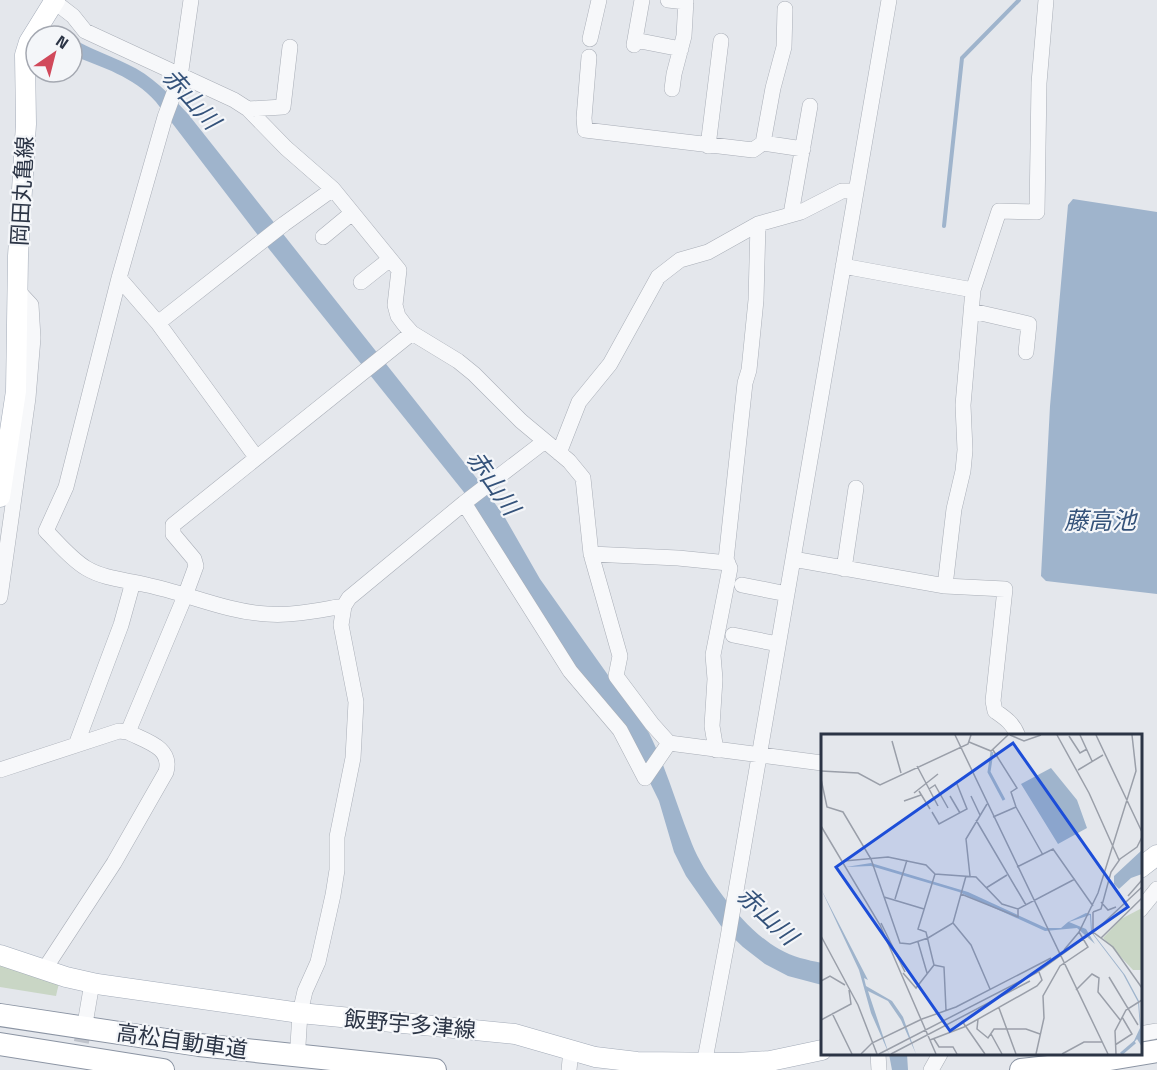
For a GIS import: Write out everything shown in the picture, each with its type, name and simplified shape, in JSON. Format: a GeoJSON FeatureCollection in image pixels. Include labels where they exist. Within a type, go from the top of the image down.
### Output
{"type":"FeatureCollection","features":[{"type":"Feature","properties":{"kind":"highway","name":"高松自動車道"},"geometry":{"type":"LineString","coordinates":[[0,1015],[199,1045],[435,1070]]}},
{"type":"Feature","properties":{"kind":"highway","name":"高松自動車道"},"geometry":{"type":"LineString","coordinates":[[0,1044],[163,1070]]}},
{"type":"Feature","properties":{"kind":"highway"},"geometry":{"type":"LineString","coordinates":[[1142,1054],[1157,1051]]}},
{"type":"Feature","properties":{"kind":"highway"},"geometry":{"type":"LineString","coordinates":[[1022,1070],[1133,1055]]}},
{"type":"Feature","properties":{"kind":"main road","name":"岡田丸亀線"},"geometry":{"type":"LineString","coordinates":[[0,497],[16,391],[26,124],[25,55],[29,42],[55,1]]}},
{"type":"Feature","properties":{"kind":"main road"},"geometry":{"type":"LineString","coordinates":[[1142,866],[1157,855]]}},
{"type":"Feature","properties":{"kind":"main road","name":"飯野宇多津線"},"geometry":{"type":"LineString","coordinates":[[0,955],[92,983],[300,1013],[515,1034],[595,1057],[637,1062],[703,1067],[770,1061],[821,1050]]}},
{"type":"Feature","properties":{"kind":"street"},"geometry":{"type":"LineString","coordinates":[[191,0],[178,83],[165,117],[119,278],[66,487],[46,531],[77,561],[87,569],[101,575],[264,614],[299,613],[344,606]]}},
{"type":"Feature","properties":{"kind":"street"},"geometry":{"type":"LineString","coordinates":[[590,39],[598,0]]}},
{"type":"Feature","properties":{"kind":"street"},"geometry":{"type":"LineString","coordinates":[[642,0],[635,42],[681,49]]}},
{"type":"Feature","properties":{"kind":"street"},"geometry":{"type":"LineString","coordinates":[[668,0],[686,1],[684,36],[672,89]]}},
{"type":"Feature","properties":{"kind":"street"},"geometry":{"type":"LineString","coordinates":[[703,1067],[727,943],[889,0]]}},
{"type":"Feature","properties":{"kind":"street"},"geometry":{"type":"LineString","coordinates":[[945,586],[954,509],[963,471],[965,450],[963,405],[974,290],[999,211],[1037,212],[1039,83],[1046,0]]}},
{"type":"Feature","properties":{"kind":"street"},"geometry":{"type":"LineString","coordinates":[[55,1],[73,16],[85,31],[178,83],[234,100],[248,109],[286,148],[333,189],[399,270],[395,305],[398,316],[412,333],[458,361],[474,374],[520,421],[559,453],[584,478],[591,554],[620,657],[616,676],[667,747]]}},
{"type":"Feature","properties":{"kind":"street"},"geometry":{"type":"LineString","coordinates":[[763,143],[773,88],[784,46],[785,9]]}},
{"type":"Feature","properties":{"kind":"street"},"geometry":{"type":"LineString","coordinates":[[708,146],[721,41]]}},
{"type":"Feature","properties":{"kind":"street"},"geometry":{"type":"LineString","coordinates":[[248,109],[283,107],[290,47]]}},
{"type":"Feature","properties":{"kind":"street"},"geometry":{"type":"LineString","coordinates":[[589,57],[585,130],[753,150],[763,143],[803,148]]}},
{"type":"Feature","properties":{"kind":"street"},"geometry":{"type":"LineString","coordinates":[[791,214],[810,106]]}},
{"type":"Feature","properties":{"kind":"street"},"geometry":{"type":"LineString","coordinates":[[158,323],[260,242],[333,189]]}},
{"type":"Feature","properties":{"kind":"street"},"geometry":{"type":"LineString","coordinates":[[559,453],[579,402],[610,364],[658,277],[680,260],[708,252],[758,224],[801,212],[842,191],[855,191]]}},
{"type":"Feature","properties":{"kind":"street"},"geometry":{"type":"LineString","coordinates":[[323,237],[352,213]]}},
{"type":"Feature","properties":{"kind":"street"},"geometry":{"type":"LineString","coordinates":[[716,750],[712,726],[715,678],[713,655],[730,568],[726,556],[743,394],[749,370],[756,300],[758,224]]}},
{"type":"Feature","properties":{"kind":"street"},"geometry":{"type":"LineString","coordinates":[[361,282],[390,260]]}},
{"type":"Feature","properties":{"kind":"street"},"geometry":{"type":"LineString","coordinates":[[843,266],[974,290]]}},
{"type":"Feature","properties":{"kind":"street"},"geometry":{"type":"LineString","coordinates":[[119,278],[158,323],[256,457]]}},
{"type":"Feature","properties":{"kind":"street"},"geometry":{"type":"LineString","coordinates":[[0,597],[33,338],[31,305],[18,291]]}},
{"type":"Feature","properties":{"kind":"street"},"geometry":{"type":"LineString","coordinates":[[972,311],[1029,324],[1026,352]]}},
{"type":"Feature","properties":{"kind":"street"},"geometry":{"type":"LineString","coordinates":[[128,732],[196,566],[194,559],[173,534],[173,525],[412,333]]}},
{"type":"Feature","properties":{"kind":"street"},"geometry":{"type":"LineString","coordinates":[[298,1045],[300,1013],[305,991],[318,962],[333,895],[337,870],[336,837],[353,758],[356,702],[341,625],[344,606],[349,598],[464,503],[545,441]]}},
{"type":"Feature","properties":{"kind":"street"},"geometry":{"type":"LineString","coordinates":[[844,569],[856,488]]}},
{"type":"Feature","properties":{"kind":"street"},"geometry":{"type":"LineString","coordinates":[[464,503],[570,671],[620,730],[645,778],[667,747]]}},
{"type":"Feature","properties":{"kind":"street"},"geometry":{"type":"LineString","coordinates":[[591,554],[728,563]]}},
{"type":"Feature","properties":{"kind":"street"},"geometry":{"type":"LineString","coordinates":[[793,559],[945,586],[1005,589],[993,701],[995,711],[1015,728],[1018,734]]}},
{"type":"Feature","properties":{"kind":"street"},"geometry":{"type":"LineString","coordinates":[[76,745],[121,625],[133,582]]}},
{"type":"Feature","properties":{"kind":"street"},"geometry":{"type":"LineString","coordinates":[[741,585],[787,594]]}},
{"type":"Feature","properties":{"kind":"street"},"geometry":{"type":"LineString","coordinates":[[733,634],[778,644]]}},
{"type":"Feature","properties":{"kind":"street"},"geometry":{"type":"LineString","coordinates":[[0,770],[119,731],[128,732],[160,749],[166,755],[168,764],[166,772],[114,863],[44,970]]}},
{"type":"Feature","properties":{"kind":"street"},"geometry":{"type":"LineString","coordinates":[[667,747],[716,750],[821,763]]}},
{"type":"Feature","properties":{"kind":"street"},"geometry":{"type":"LineString","coordinates":[[1142,908],[1157,889]]}},
{"type":"Feature","properties":{"kind":"street"},"geometry":{"type":"LineString","coordinates":[[86,1018],[92,983]]}},
{"type":"Feature","properties":{"kind":"street"},"geometry":{"type":"LineString","coordinates":[[1142,1034],[1157,1031]]}},
{"type":"Feature","properties":{"kind":"street"},"geometry":{"type":"LineString","coordinates":[[569,1070],[571,1050]]}},
{"type":"Feature","properties":{"kind":"street"},"geometry":{"type":"LineString","coordinates":[[878,1055],[879,1070]]}},
{"type":"Feature","properties":{"kind":"street"},"geometry":{"type":"LineString","coordinates":[[931,1070],[939,1055]]}},
{"type":"Feature","properties":{"kind":"green space"},"geometry":{"type":"Polygon","coordinates":[[[0,965],[59,983],[56,996],[0,987],[0,965]]]}},
{"type":"Feature","properties":{"kind":"water"},"geometry":{"type":"Polygon","coordinates":[[[84,44],[145,74],[188,114],[478,480],[504,516],[540,579],[649,733],[698,858],[717,888],[728,903],[766,941],[790,954],[821,963],[821,985],[788,976],[765,964],[721,926],[686,876],[674,852],[659,801],[630,742],[585,682],[463,491],[257,234],[156,102],[138,86],[84,60],[84,44]]]}},
{"type":"Feature","properties":{"kind":"water","name":"藤高池"},"geometry":{"type":"Polygon","coordinates":[[[1073,199],[1157,212],[1157,594],[1046,581],[1041,576],[1050,406],[1068,205],[1073,199]]]}},
{"type":"Feature","properties":{"kind":"water"},"geometry":{"type":"Polygon","coordinates":[[[889,1055],[907,1055],[908,1070],[892,1070],[889,1055]]]}},
{"type":"Feature","properties":{"kind":"waterway"},"geometry":{"type":"LineString","coordinates":[[944,226],[962,58],[1019,0]]}},
{"type":"Feature","properties":{"kind":"tunnel"},"geometry":{"type":"LineString","coordinates":[[77,1065],[86,1018]]}},
{"type":"Feature","properties":{"kind":"water label","name":"赤山川"},"geometry":{"type":"Point","coordinates":[191,99]}},
{"type":"Feature","properties":{"kind":"water label","name":"赤山川"},"geometry":{"type":"Point","coordinates":[493,483]}},
{"type":"Feature","properties":{"kind":"water label","name":"赤山川"},"geometry":{"type":"Point","coordinates":[767,916]}}]}
